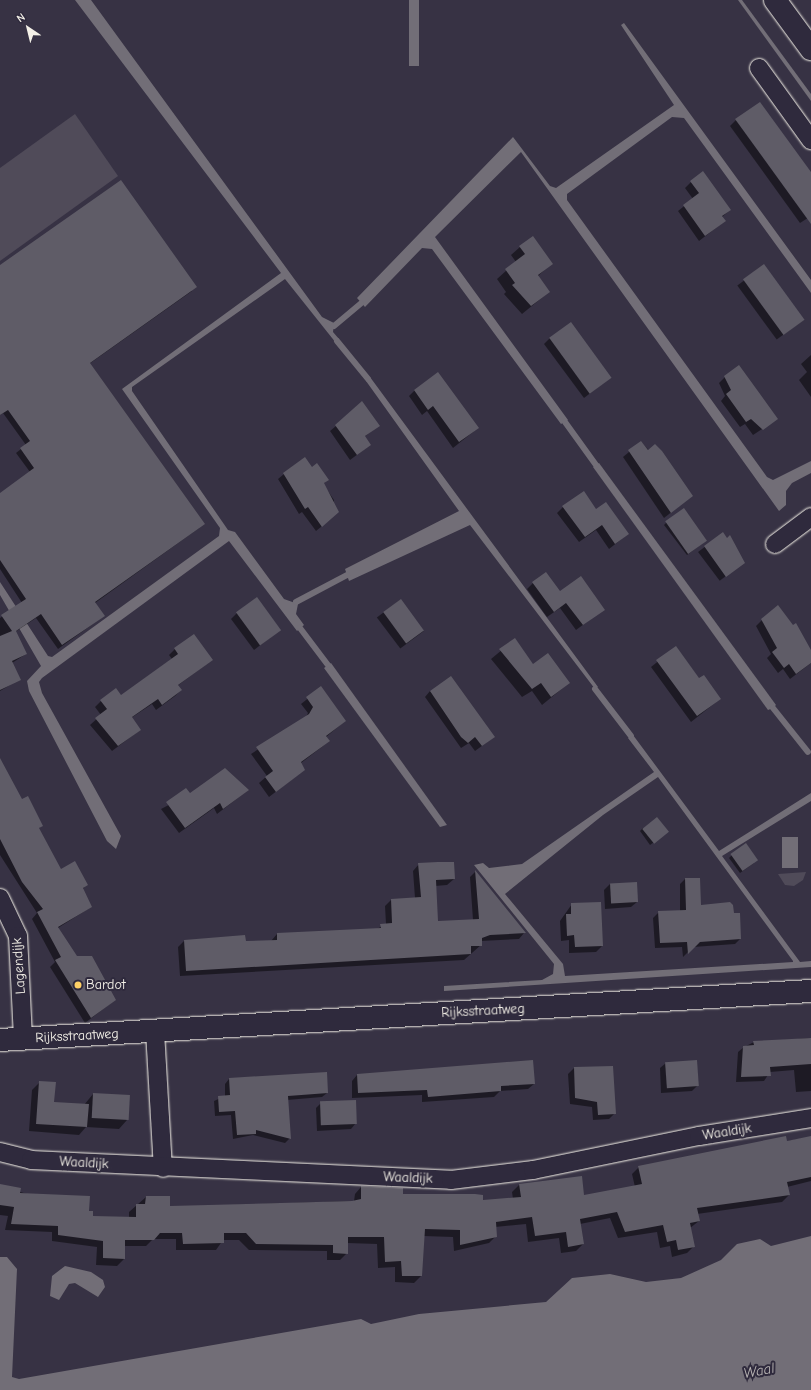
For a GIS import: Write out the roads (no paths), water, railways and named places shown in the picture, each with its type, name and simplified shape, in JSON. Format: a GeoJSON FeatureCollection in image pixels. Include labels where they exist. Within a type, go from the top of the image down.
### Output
{"type":"FeatureCollection","features":[{"type":"Feature","properties":{"kind":"street"},"geometry":{"type":"LineString","coordinates":[[775,0],[811,49]]}},
{"type":"Feature","properties":{"kind":"street"},"geometry":{"type":"LineString","coordinates":[[759,68],[811,140]]}},
{"type":"Feature","properties":{"kind":"street"},"geometry":{"type":"LineString","coordinates":[[775,544],[811,517]]}},
{"type":"Feature","properties":{"kind":"street","name":"Lagendijk"},"geometry":{"type":"LineString","coordinates":[[0,898],[18,936],[24,1039]]}},
{"type":"Feature","properties":{"kind":"street","name":"Rijksstraatweg"},"geometry":{"type":"LineString","coordinates":[[0,1040],[811,991]]}},
{"type":"Feature","properties":{"kind":"street"},"geometry":{"type":"LineString","coordinates":[[155,1031],[163,1168]]}},
{"type":"Feature","properties":{"kind":"street","name":"Waaldijk"},"geometry":{"type":"LineString","coordinates":[[0,1152],[31,1160],[163,1168],[451,1180],[533,1170],[699,1136],[811,1118]]}},
{"type":"Feature","properties":{"kind":"water"},"geometry":{"type":"Polygon","coordinates":[[[75,0],[91,0],[322,317],[334,323],[333,332],[339,339],[336,343],[285,279],[132,387],[132,391],[228,530],[235,532],[284,599],[298,604],[296,614],[304,625],[297,631],[229,541],[42,678],[39,682],[42,693],[121,836],[116,849],[107,841],[29,691],[27,681],[41,666],[0,595],[0,582],[48,656],[52,657],[219,536],[220,528],[122,389],[281,273],[75,0]]]}},
{"type":"Feature","properties":{"kind":"water"},"geometry":{"type":"Polygon","coordinates":[[[409,0],[419,0],[419,66],[409,66],[409,0]]]}},
{"type":"Feature","properties":{"kind":"water"},"geometry":{"type":"Polygon","coordinates":[[[738,0],[742,0],[811,94],[811,101],[738,0]]]}},
{"type":"Feature","properties":{"kind":"water"},"geometry":{"type":"Polygon","coordinates":[[[624,23],[811,280],[811,293],[684,118],[672,117],[567,194],[567,200],[767,477],[773,480],[811,461],[811,473],[792,483],[786,491],[786,505],[779,511],[521,152],[435,237],[568,420],[561,424],[432,249],[422,248],[365,307],[357,298],[513,137],[550,186],[556,188],[674,105],[621,25],[624,23]]]}},
{"type":"Feature","properties":{"kind":"water"},"geometry":{"type":"Polygon","coordinates":[[[370,377],[598,687],[595,689],[470,525],[349,581],[345,569],[459,511],[366,381],[370,377]]]}},
{"type":"Feature","properties":{"kind":"water"},"geometry":{"type":"Polygon","coordinates":[[[599,463],[776,705],[773,708],[768,710],[593,467],[599,463]]]}},
{"type":"Feature","properties":{"kind":"water"},"geometry":{"type":"Polygon","coordinates":[[[331,663],[447,825],[440,827],[324,668],[331,663]]]}},
{"type":"Feature","properties":{"kind":"water"},"geometry":{"type":"Polygon","coordinates":[[[633,735],[719,851],[811,793],[811,801],[722,856],[800,962],[811,961],[811,967],[444,991],[444,986],[542,980],[553,974],[554,964],[474,865],[483,863],[489,868],[522,864],[654,772],[628,738],[633,735]],[[658,777],[603,815],[505,894],[563,964],[565,976],[793,961],[658,777]]]}},
{"type":"Feature","properties":{"kind":"water"},"geometry":{"type":"Polygon","coordinates":[[[782,837],[798,837],[798,868],[782,868],[782,837]]]}},
{"type":"Feature","properties":{"kind":"water","name":"Waal"},"geometry":{"type":"Polygon","coordinates":[[[811,1236],[811,1390],[0,1390],[0,1257],[7,1257],[17,1269],[12,1377],[19,1379],[361,1319],[371,1324],[419,1314],[546,1302],[572,1278],[610,1274],[646,1282],[681,1278],[721,1260],[737,1244],[760,1239],[771,1246],[811,1236]]]}},
{"type":"Feature","properties":{"kind":"water"},"geometry":{"type":"Polygon","coordinates":[[[65,1266],[91,1272],[103,1280],[105,1287],[98,1297],[75,1283],[69,1284],[59,1300],[50,1296],[52,1276],[65,1266]]]}},
{"type":"Feature","properties":{"kind":"waterway"},"geometry":{"type":"LineString","coordinates":[[334,326],[361,303]]}},
{"type":"Feature","properties":{"kind":"waterway"},"geometry":{"type":"LineString","coordinates":[[337,341],[368,379]]}},
{"type":"Feature","properties":{"kind":"waterway"},"geometry":{"type":"LineString","coordinates":[[565,422],[596,465]]}},
{"type":"Feature","properties":{"kind":"waterway"},"geometry":{"type":"LineString","coordinates":[[296,602],[347,575]]}},
{"type":"Feature","properties":{"kind":"waterway"},"geometry":{"type":"LineString","coordinates":[[300,628],[328,665]]}},
{"type":"Feature","properties":{"kind":"waterway"},"geometry":{"type":"LineString","coordinates":[[595,689],[631,736]]}},
{"type":"Feature","properties":{"kind":"waterway"},"geometry":{"type":"LineString","coordinates":[[773,708],[808,752]]}},
{"type":"Feature","properties":{"kind":"place","name":"Bardot"},"geometry":{"type":"Point","coordinates":[78,985]}}]}
